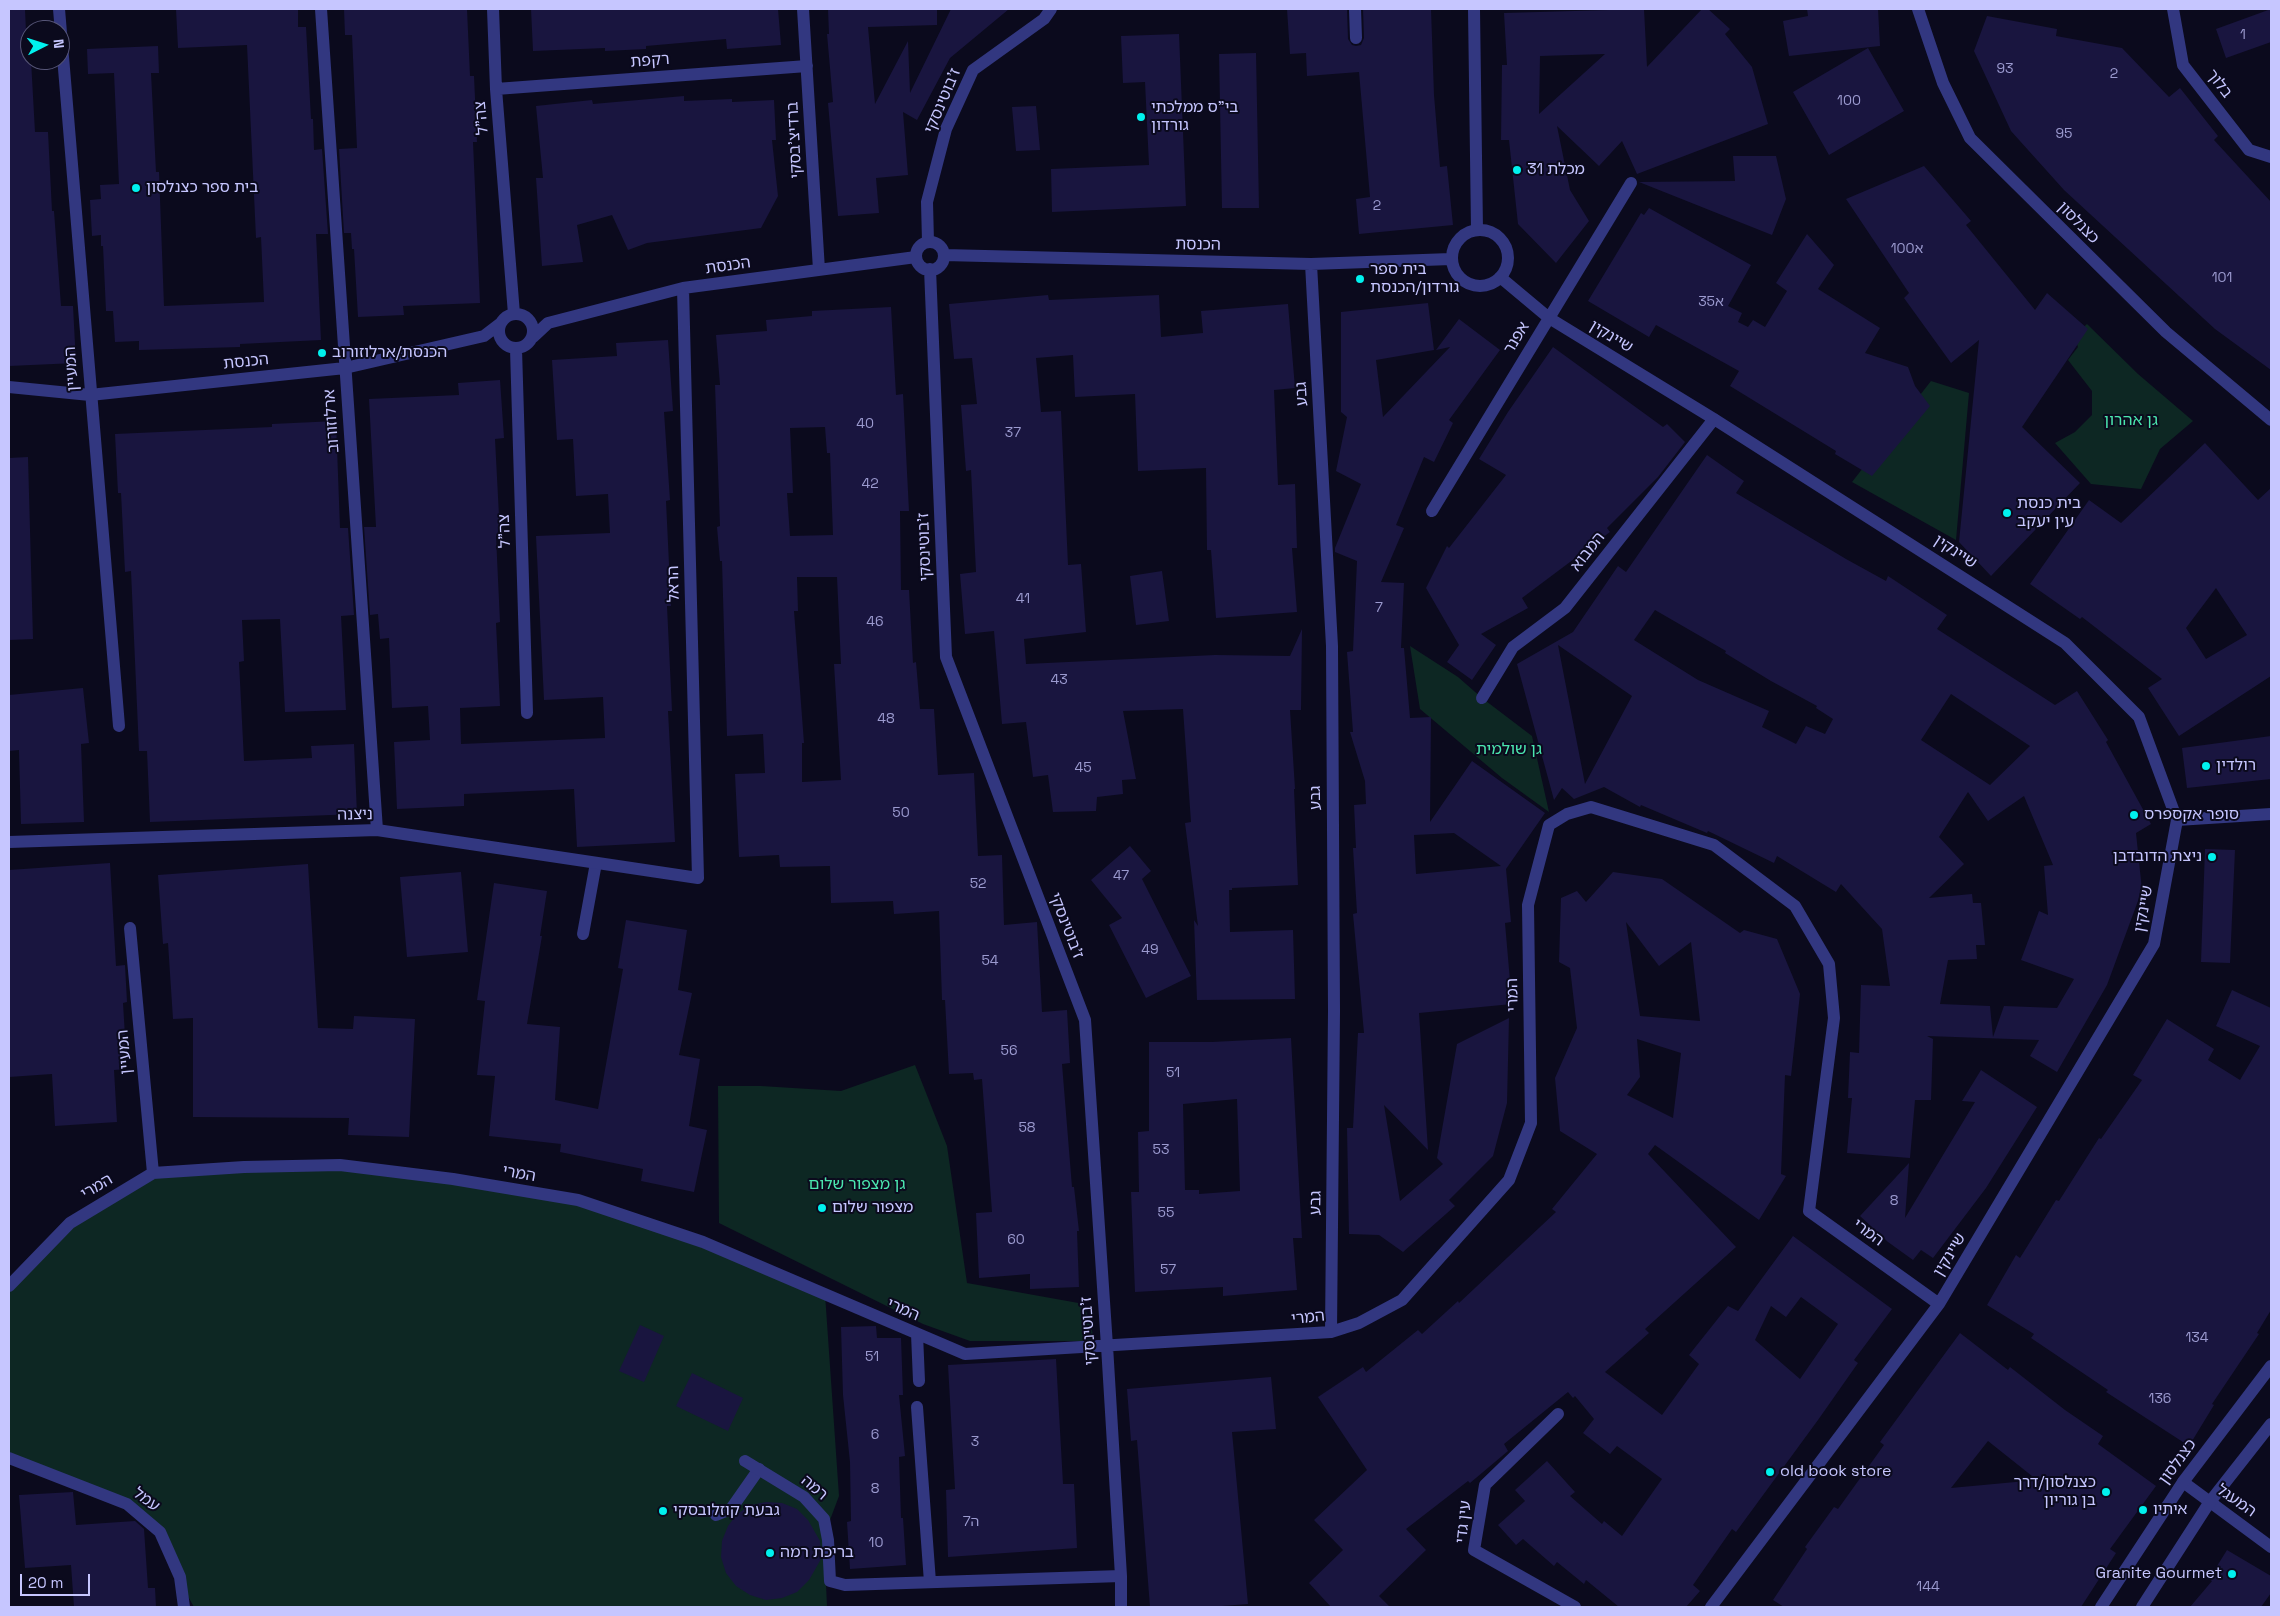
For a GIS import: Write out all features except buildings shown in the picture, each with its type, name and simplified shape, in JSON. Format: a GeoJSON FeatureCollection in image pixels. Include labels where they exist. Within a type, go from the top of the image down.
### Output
{"type":"FeatureCollection","features":[{"type":"Feature","properties":{"kind":"street","name":"המעיין"},"geometry":{"type":"LineString","coordinates":[[59,9],[119,726]]}},
{"type":"Feature","properties":{"kind":"street","name":"ארלוזורוב"},"geometry":{"type":"LineString","coordinates":[[321,9],[377,830]]}},
{"type":"Feature","properties":{"kind":"street","name":"צה\"ל"},"geometry":{"type":"LineString","coordinates":[[492,9],[496,89],[520,315]]}},
{"type":"Feature","properties":{"kind":"street","name":"ברדיצ'בסקי"},"geometry":{"type":"LineString","coordinates":[[803,9],[818,270]]}},
{"type":"Feature","properties":{"kind":"street","name":"ז'בוטינסקי"},"geometry":{"type":"LineString","coordinates":[[928,242],[927,202],[946,129],[973,70],[1044,19],[1051,9]]}},
{"type":"Feature","properties":{"kind":"street"},"geometry":{"type":"LineString","coordinates":[[1355,9],[1356,38]]}},
{"type":"Feature","properties":{"kind":"street"},"geometry":{"type":"LineString","coordinates":[[1474,9],[1477,230]]}},
{"type":"Feature","properties":{"kind":"street","name":"בלוך"},"geometry":{"type":"LineString","coordinates":[[2173,9],[2183,65],[2249,150],[2271,157]]}},
{"type":"Feature","properties":{"kind":"street","name":"כצנלסון"},"geometry":{"type":"LineString","coordinates":[[1921,10],[1943,83],[1970,138],[2166,332],[2271,420]]}},
{"type":"Feature","properties":{"kind":"street","name":"רקפת"},"geometry":{"type":"LineString","coordinates":[[496,89],[806,66]]}},
{"type":"Feature","properties":{"kind":"street","name":"אפנר"},"geometry":{"type":"LineString","coordinates":[[1432,511],[1631,183]]}},
{"type":"Feature","properties":{"kind":"street"},"geometry":{"type":"LineString","coordinates":[[1477,230],[1489,231],[1498,236],[1507,249],[1506,269],[1500,277],[1488,285],[1468,284],[1459,277],[1454,269],[1452,259],[1454,245],[1460,237],[1477,230]]}},
{"type":"Feature","properties":{"kind":"street"},"geometry":{"type":"LineString","coordinates":[[928,242],[937,244],[944,255],[938,267],[930,270],[919,264],[916,257],[918,249],[928,242]]}},
{"type":"Feature","properties":{"kind":"street","name":"הכנסת"},"geometry":{"type":"LineString","coordinates":[[944,255],[1311,264],[1452,259]]}},
{"type":"Feature","properties":{"kind":"street","name":"הכנסת"},"geometry":{"type":"LineString","coordinates":[[548,323],[683,288],[916,257]]}},
{"type":"Feature","properties":{"kind":"street","name":"גבע"},"geometry":{"type":"LineString","coordinates":[[1311,264],[1332,646],[1334,1011],[1331,1332]]}},
{"type":"Feature","properties":{"kind":"street","name":"ז'בוטינסקי"},"geometry":{"type":"LineString","coordinates":[[930,270],[946,657],[1085,1020],[1107,1346],[1121,1576],[1121,1607]]}},
{"type":"Feature","properties":{"kind":"street","name":"שיינקין"},"geometry":{"type":"LineString","coordinates":[[1500,277],[1549,318],[1714,419],[2066,643],[2139,717],[2177,820],[2154,944],[1939,1304],[1711,1607]]}},
{"type":"Feature","properties":{"kind":"street","name":"הראל"},"geometry":{"type":"LineString","coordinates":[[683,288],[698,878]]}},
{"type":"Feature","properties":{"kind":"street"},"geometry":{"type":"LineString","coordinates":[[484,336],[509,315],[520,315],[548,323]]}},
{"type":"Feature","properties":{"kind":"street"},"geometry":{"type":"LineString","coordinates":[[520,315],[533,326],[533,337]]}},
{"type":"Feature","properties":{"kind":"street"},"geometry":{"type":"LineString","coordinates":[[501,323],[499,336],[510,346]]}},
{"type":"Feature","properties":{"kind":"street"},"geometry":{"type":"LineString","coordinates":[[484,336],[510,346],[524,347],[548,323]]}},
{"type":"Feature","properties":{"kind":"street","name":"הכנסת"},"geometry":{"type":"LineString","coordinates":[[9,387],[90,395],[344,368],[484,336]]}},
{"type":"Feature","properties":{"kind":"street","name":"צה\"ל"},"geometry":{"type":"LineString","coordinates":[[510,346],[527,713]]}},
{"type":"Feature","properties":{"kind":"street","name":"המבוא"},"geometry":{"type":"LineString","coordinates":[[1482,698],[1514,647],[1565,608],[1714,419]]}},
{"type":"Feature","properties":{"kind":"street","name":"המרי"},"geometry":{"type":"LineString","coordinates":[[9,1286],[70,1223],[153,1173],[244,1167],[340,1165],[453,1180],[578,1200],[703,1242],[965,1354],[1331,1332],[1359,1323],[1402,1300],[1509,1180],[1531,1123],[1528,904],[1549,825],[1567,814],[1591,807],[1714,846],[1795,906],[1829,964],[1834,1018],[1809,1210],[1939,1304]]}},
{"type":"Feature","properties":{"kind":"street"},"geometry":{"type":"LineString","coordinates":[[2177,820],[2271,814]]}},
{"type":"Feature","properties":{"kind":"street","name":"ניצנה"},"geometry":{"type":"LineString","coordinates":[[9,842],[377,830],[698,878]]}},
{"type":"Feature","properties":{"kind":"street"},"geometry":{"type":"LineString","coordinates":[[584,934],[596,863]]}},
{"type":"Feature","properties":{"kind":"street","name":"המעיין"},"geometry":{"type":"LineString","coordinates":[[130,928],[153,1173]]}},
{"type":"Feature","properties":{"kind":"street"},"geometry":{"type":"LineString","coordinates":[[918,1334],[919,1381]]}},
{"type":"Feature","properties":{"kind":"street","name":"כצנלסון"},"geometry":{"type":"LineString","coordinates":[[2101,1607],[2182,1482],[2271,1366]]}},
{"type":"Feature","properties":{"kind":"street"},"geometry":{"type":"LineString","coordinates":[[917,1407],[930,1582]]}},
{"type":"Feature","properties":{"kind":"street","name":"עין גדי"},"geometry":{"type":"LineString","coordinates":[[1558,1414],[1485,1485],[1474,1550],[1575,1607]]}},
{"type":"Feature","properties":{"kind":"street"},"geometry":{"type":"LineString","coordinates":[[2142,1607],[2209,1503],[2271,1424]]}},
{"type":"Feature","properties":{"kind":"street","name":"עמל"},"geometry":{"type":"LineString","coordinates":[[9,1458],[127,1504],[134,1509],[160,1532],[180,1577],[184,1607]]}},
{"type":"Feature","properties":{"kind":"street","name":"רמה"},"geometry":{"type":"LineString","coordinates":[[745,1461],[804,1497],[824,1519],[828,1540],[830,1581],[845,1585],[1121,1576]]}},
{"type":"Feature","properties":{"kind":"street"},"geometry":{"type":"LineString","coordinates":[[716,1515],[730,1509],[759,1469]]}},
{"type":"Feature","properties":{"kind":"street","name":"המעגל"},"geometry":{"type":"LineString","coordinates":[[2182,1482],[2271,1547]]}},
{"type":"Feature","properties":{"kind":"green space","name":"גן אהרון"},"geometry":{"type":"Polygon","coordinates":[[[2087,324],[2138,374],[2193,421],[2160,449],[2141,489],[2091,484],[2055,443],[2075,432],[2092,415],[2092,391],[2068,360],[2078,347],[2074,336],[2087,324]]]}},
{"type":"Feature","properties":{"kind":"green space"},"geometry":{"type":"Polygon","coordinates":[[[1931,381],[1969,393],[1956,540],[1852,482],[1931,381]]]}},
{"type":"Feature","properties":{"kind":"green space","name":"גן שולמית"},"geometry":{"type":"Polygon","coordinates":[[[1410,646],[1458,677],[1532,736],[1549,812],[1502,778],[1420,709],[1410,646]]]}},
{"type":"Feature","properties":{"kind":"green space","name":"גן מצפור שלום"},"geometry":{"type":"Polygon","coordinates":[[[915,1065],[947,1146],[967,1283],[1084,1304],[1095,1341],[970,1341],[923,1324],[719,1223],[718,1086],[761,1086],[841,1091],[915,1065]]]}},
{"type":"Feature","properties":{"kind":"green space"},"geometry":{"type":"Polygon","coordinates":[[[340,1165],[578,1200],[825,1294],[839,1496],[824,1536],[827,1607],[194,1607],[181,1584],[160,1532],[127,1504],[9,1458],[9,1286],[70,1223],[153,1173],[340,1165]]]}},
{"type":"Feature","properties":{"kind":"place","name":"בי\"ס ממלכתי גורדון"},"geometry":{"type":"Point","coordinates":[1141,117]}},
{"type":"Feature","properties":{"kind":"place","name":"מכלת 31"},"geometry":{"type":"Point","coordinates":[1517,170]}},
{"type":"Feature","properties":{"kind":"place","name":"בית ספר כצנלסון"},"geometry":{"type":"Point","coordinates":[136,188]}},
{"type":"Feature","properties":{"kind":"place","name":"בית ספר גורדון/הכנסת"},"geometry":{"type":"Point","coordinates":[1360,279]}},
{"type":"Feature","properties":{"kind":"place","name":"הכנסת/ארלוזורוב"},"geometry":{"type":"Point","coordinates":[322,353]}},
{"type":"Feature","properties":{"kind":"place","name":"בית כנסת עין יעקב"},"geometry":{"type":"Point","coordinates":[2007,513]}},
{"type":"Feature","properties":{"kind":"place","name":"רולדין"},"geometry":{"type":"Point","coordinates":[2206,766]}},
{"type":"Feature","properties":{"kind":"place","name":"סופר אקספרס"},"geometry":{"type":"Point","coordinates":[2134,815]}},
{"type":"Feature","properties":{"kind":"place","name":"ניצת הדובדבן"},"geometry":{"type":"Point","coordinates":[2212,857]}},
{"type":"Feature","properties":{"kind":"place","name":"מצפור שלום"},"geometry":{"type":"Point","coordinates":[822,1208]}},
{"type":"Feature","properties":{"kind":"place","name":"old book store"},"geometry":{"type":"Point","coordinates":[1770,1472]}},
{"type":"Feature","properties":{"kind":"place","name":"כצנלסון/דרך בן גוריון"},"geometry":{"type":"Point","coordinates":[2106,1492]}},
{"type":"Feature","properties":{"kind":"place","name":"איתיו"},"geometry":{"type":"Point","coordinates":[2143,1510]}},
{"type":"Feature","properties":{"kind":"place","name":"גבעת קוזלובסקי"},"geometry":{"type":"Point","coordinates":[663,1511]}},
{"type":"Feature","properties":{"kind":"place","name":"בריכת רמה"},"geometry":{"type":"Point","coordinates":[770,1553]}},
{"type":"Feature","properties":{"kind":"place","name":"Granite Gourmet"},"geometry":{"type":"Point","coordinates":[2232,1574]}}]}
